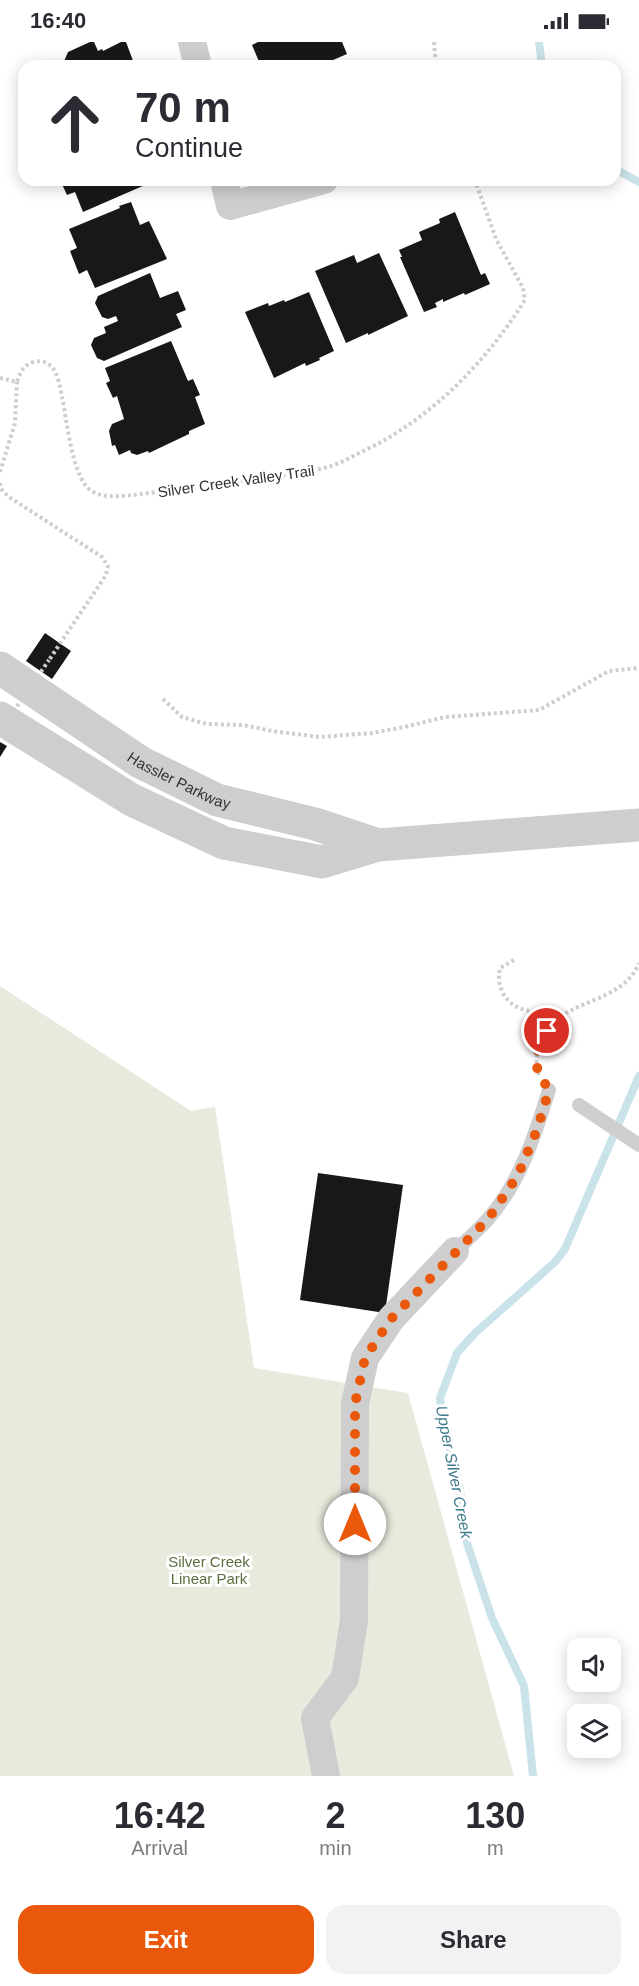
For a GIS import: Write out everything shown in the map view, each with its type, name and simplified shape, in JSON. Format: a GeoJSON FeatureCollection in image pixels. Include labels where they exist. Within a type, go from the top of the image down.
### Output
{"type":"FeatureCollection","features":[{"type":"Feature","properties":{"kind":"street"},"geometry":{"type":"LineString","coordinates":[[192,42],[196,60]]}},
{"type":"Feature","properties":{"kind":"street"},"geometry":{"type":"LineString","coordinates":[[225,186],[230,206],[302,186]]}},
{"type":"Feature","properties":{"kind":"street","name":"Hassler Parkway"},"geometry":{"type":"LineString","coordinates":[[0,668],[140,762],[217,800],[315,824],[378,845]]}},
{"type":"Feature","properties":{"kind":"street","name":"Hassler Parkway"},"geometry":{"type":"LineString","coordinates":[[0,718],[132,800],[224,843],[322,862],[378,845],[639,825]]}},
{"type":"Feature","properties":{"kind":"street"},"geometry":{"type":"LineString","coordinates":[[326,1776],[315,1718],[345,1678],[354,1620],[355,1404],[365,1358],[391,1319],[455,1251]]}},
{"type":"Feature","properties":{"kind":"lane"},"geometry":{"type":"LineString","coordinates":[[455,1251],[489,1218],[518,1175],[537,1130],[549,1090]]}},
{"type":"Feature","properties":{"kind":"lane"},"geometry":{"type":"LineString","coordinates":[[579,1105],[639,1144]]}},
{"type":"Feature","properties":{"kind":"path"},"geometry":{"type":"LineString","coordinates":[[434,42],[436,60]]}},
{"type":"Feature","properties":{"kind":"path","name":"Silver Creek Valley Trail"},"geometry":{"type":"LineString","coordinates":[[17,382],[26,366],[33,362],[44,361],[53,368],[59,382],[75,459],[88,488],[99,494],[111,497],[134,495],[277,477],[329,467],[406,429],[440,401],[494,345],[525,300],[523,288],[496,239],[477,186]]}},
{"type":"Feature","properties":{"kind":"path"},"geometry":{"type":"LineString","coordinates":[[0,378],[17,382],[15,423],[0,472]]}},
{"type":"Feature","properties":{"kind":"path"},"geometry":{"type":"LineString","coordinates":[[0,483],[1,489],[9,497],[102,557],[108,566],[106,575],[0,731]]}},
{"type":"Feature","properties":{"kind":"path"},"geometry":{"type":"LineString","coordinates":[[163,699],[182,717],[207,724],[243,725],[320,737],[404,728],[445,717],[538,710],[609,671],[639,668]]}},
{"type":"Feature","properties":{"kind":"path"},"geometry":{"type":"LineString","coordinates":[[514,960],[500,968],[498,979],[503,995],[523,1009],[547,1011],[560,1019]]}},
{"type":"Feature","properties":{"kind":"path"},"geometry":{"type":"LineString","coordinates":[[549,1090],[538,1073],[536,1052],[547,1031],[567,1013],[596,1001],[624,985],[636,971],[639,963]]}},
{"type":"Feature","properties":{"kind":"green space","name":"Silver Creek Linear Park"},"geometry":{"type":"Polygon","coordinates":[[[0,986],[191,1111],[215,1107],[254,1368],[408,1393],[514,1776],[0,1776],[0,986]]]}},
{"type":"Feature","properties":{"kind":"building"},"geometry":{"type":"Polygon","coordinates":[[[90,42],[94,42],[98,51],[102,49],[103,51],[121,42],[126,42],[133,60],[65,60],[68,52],[90,42]]]}},
{"type":"Feature","properties":{"kind":"building"},"geometry":{"type":"Polygon","coordinates":[[[258,42],[342,42],[347,54],[333,60],[258,60],[252,45],[258,42]]]}},
{"type":"Feature","properties":{"kind":"building"},"geometry":{"type":"Polygon","coordinates":[[[63,186],[143,186],[83,212],[75,192],[67,195],[63,186]]]}},
{"type":"Feature","properties":{"kind":"building"},"geometry":{"type":"Polygon","coordinates":[[[131,202],[140,225],[149,221],[167,259],[95,288],[87,270],[79,274],[70,251],[77,248],[69,229],[131,202]]]}},
{"type":"Feature","properties":{"kind":"building"},"geometry":{"type":"Polygon","coordinates":[[[455,212],[481,275],[485,273],[490,284],[443,302],[443,299],[435,303],[437,307],[424,312],[399,250],[422,240],[419,232],[440,223],[439,219],[455,212]]]}},
{"type":"Feature","properties":{"kind":"building"},"geometry":{"type":"Polygon","coordinates":[[[379,253],[408,316],[346,343],[315,271],[354,255],[357,263],[379,253]]]}},
{"type":"Feature","properties":{"kind":"building"},"geometry":{"type":"Polygon","coordinates":[[[150,273],[160,298],[178,291],[186,310],[176,314],[182,327],[104,361],[97,358],[91,345],[94,338],[106,333],[104,327],[118,321],[116,316],[108,319],[102,317],[95,303],[98,296],[150,273]]]}},
{"type":"Feature","properties":{"kind":"building"},"geometry":{"type":"Polygon","coordinates":[[[309,292],[334,351],[319,358],[320,360],[306,366],[305,363],[274,378],[245,312],[268,303],[269,306],[284,300],[285,302],[309,292]]]}},
{"type":"Feature","properties":{"kind":"building"},"geometry":{"type":"Polygon","coordinates":[[[171,341],[188,381],[193,379],[200,395],[195,397],[205,424],[149,453],[148,451],[137,455],[131,453],[130,450],[119,455],[115,445],[112,446],[109,431],[112,424],[124,419],[117,396],[113,398],[106,383],[110,381],[105,368],[171,341]]]}},
{"type":"Feature","properties":{"kind":"building"},"geometry":{"type":"Polygon","coordinates":[[[45,633],[71,651],[52,679],[26,661],[45,633]]]}},
{"type":"Feature","properties":{"kind":"building"},"geometry":{"type":"Polygon","coordinates":[[[0,742],[7,746],[0,757],[0,742]]]}},
{"type":"Feature","properties":{"kind":"building"},"geometry":{"type":"Polygon","coordinates":[[[318,1173],[403,1185],[385,1313],[300,1300],[318,1173]]]}},
{"type":"Feature","properties":{"kind":"waterway","name":"Upper Silver Creek"},"geometry":{"type":"LineString","coordinates":[[539,42],[541,60]]}},
{"type":"Feature","properties":{"kind":"waterway","name":"Upper Silver Creek"},"geometry":{"type":"LineString","coordinates":[[621,172],[639,182]]}},
{"type":"Feature","properties":{"kind":"waterway","name":"Upper Silver Creek"},"geometry":{"type":"LineString","coordinates":[[533,1776],[524,1686],[492,1618],[465,1537],[460,1490],[442,1416],[440,1398],[457,1353],[474,1334],[555,1262],[565,1249],[639,1076]]}},
{"type":"Feature","properties":{"kind":"route"},"geometry":{"type":"LineString","coordinates":[[355,1524],[355,1404],[365,1358],[391,1319],[489,1218],[518,1175],[537,1130],[549,1090],[538,1073],[536,1052],[547,1031]]}}]}
